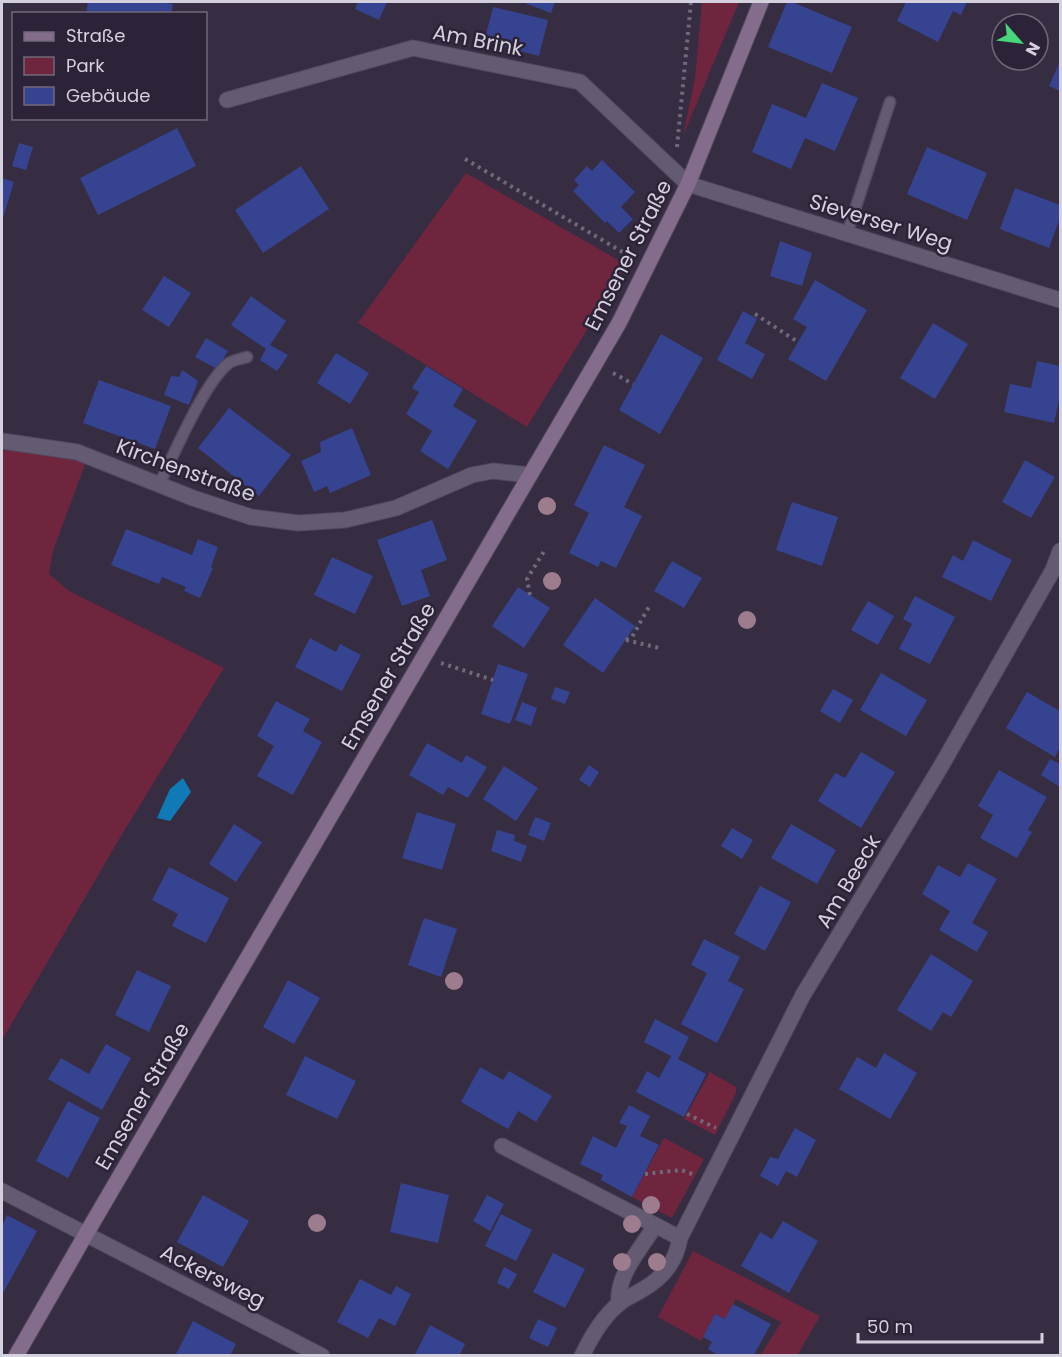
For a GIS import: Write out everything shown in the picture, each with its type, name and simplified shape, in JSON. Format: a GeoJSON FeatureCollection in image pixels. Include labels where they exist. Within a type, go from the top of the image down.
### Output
{"type":"FeatureCollection","features":[{"type":"Feature","properties":{"kind":"street","name":"Emsener Straße"},"geometry":{"type":"LineString","coordinates":[[16,1356],[619,322],[688,184],[761,2]]}},
{"type":"Feature","properties":{"kind":"street","name":"Am Brink"},"geometry":{"type":"LineString","coordinates":[[227,100],[413,48],[580,82],[688,184]]}},
{"type":"Feature","properties":{"kind":"street","name":"Sieverser Weg"},"geometry":{"type":"LineString","coordinates":[[688,184],[1060,298]]}},
{"type":"Feature","properties":{"kind":"street","name":"Kirchenstraße"},"geometry":{"type":"LineString","coordinates":[[2,441],[76,452],[251,518],[298,523],[345,520],[396,508],[472,475],[493,471],[530,475]]}},
{"type":"Feature","properties":{"kind":"street","name":"Am Beeck"},"geometry":{"type":"LineString","coordinates":[[582,1356],[594,1332],[619,1303],[661,1278],[672,1263],[680,1238],[803,995],[940,768],[1053,570],[1060,551]]}},
{"type":"Feature","properties":{"kind":"street"},"geometry":{"type":"LineString","coordinates":[[502,1146],[680,1238]]}},
{"type":"Feature","properties":{"kind":"street","name":"Ackersweg"},"geometry":{"type":"LineString","coordinates":[[2,1191],[322,1356]]}},
{"type":"Feature","properties":{"kind":"street"},"geometry":{"type":"LineString","coordinates":[[619,1303],[618,1293],[622,1281],[655,1226]]}},
{"type":"Feature","properties":{"kind":"lane"},"geometry":{"type":"LineString","coordinates":[[847,234],[890,102]]}},
{"type":"Feature","properties":{"kind":"lane"},"geometry":{"type":"LineString","coordinates":[[159,485],[199,404],[218,374],[229,363],[247,357]]}},
{"type":"Feature","properties":{"kind":"path"},"geometry":{"type":"LineString","coordinates":[[677,153],[691,2]]}},
{"type":"Feature","properties":{"kind":"path"},"geometry":{"type":"LineString","coordinates":[[465,159],[647,266]]}},
{"type":"Feature","properties":{"kind":"path"},"geometry":{"type":"LineString","coordinates":[[755,314],[798,342]]}},
{"type":"Feature","properties":{"kind":"path"},"geometry":{"type":"LineString","coordinates":[[530,595],[527,579],[546,548]]}},
{"type":"Feature","properties":{"kind":"path"},"geometry":{"type":"LineString","coordinates":[[650,605],[632,637],[626,640],[659,648]]}},
{"type":"Feature","properties":{"kind":"path"},"geometry":{"type":"LineString","coordinates":[[423,657],[493,680]]}},
{"type":"Feature","properties":{"kind":"path"},"geometry":{"type":"LineString","coordinates":[[687,1114],[732,1136]]}},
{"type":"Feature","properties":{"kind":"path"},"geometry":{"type":"LineString","coordinates":[[645,1174],[681,1170],[709,1182]]}},
{"type":"Feature","properties":{"kind":"green space"},"geometry":{"type":"Polygon","coordinates":[[[702,2],[739,2],[683,136],[695,78],[702,2]]]}},
{"type":"Feature","properties":{"kind":"green space"},"geometry":{"type":"Polygon","coordinates":[[[466,173],[627,265],[527,427],[358,323],[466,173]]]}},
{"type":"Feature","properties":{"kind":"green space"},"geometry":{"type":"Polygon","coordinates":[[[2,441],[88,456],[53,551],[49,574],[69,591],[224,668],[121,836],[2,1040],[2,441]]]}},
{"type":"Feature","properties":{"kind":"green space"},"geometry":{"type":"Polygon","coordinates":[[[710,1072],[736,1087],[736,1093],[715,1135],[684,1119],[710,1072]]]}},
{"type":"Feature","properties":{"kind":"green space"},"geometry":{"type":"Polygon","coordinates":[[[664,1138],[704,1159],[672,1218],[632,1197],[664,1138]]]}},
{"type":"Feature","properties":{"kind":"green space"},"geometry":{"type":"Polygon","coordinates":[[[693,1251],[820,1316],[797,1356],[761,1355],[781,1322],[736,1299],[725,1319],[715,1314],[701,1341],[658,1317],[693,1251]]]}},
{"type":"Feature","properties":{"kind":"water"},"geometry":{"type":"Polygon","coordinates":[[[183,778],[191,792],[170,821],[157,818],[170,789],[183,778]]]}},
{"type":"Feature","properties":{"kind":"building"},"geometry":{"type":"Polygon","coordinates":[[[88,2],[173,4],[171,12],[86,12],[88,2]]]}},
{"type":"Feature","properties":{"kind":"building"},"geometry":{"type":"Polygon","coordinates":[[[358,2],[387,2],[379,20],[355,9],[358,2]]]}},
{"type":"Feature","properties":{"kind":"building"},"geometry":{"type":"Polygon","coordinates":[[[522,2],[555,2],[551,13],[522,2]]]}},
{"type":"Feature","properties":{"kind":"building"},"geometry":{"type":"Polygon","coordinates":[[[787,2],[852,27],[832,73],[768,47],[787,2]]]}},
{"type":"Feature","properties":{"kind":"building"},"geometry":{"type":"Polygon","coordinates":[[[906,2],[967,2],[961,15],[953,11],[938,42],[897,21],[906,2]]]}},
{"type":"Feature","properties":{"kind":"building"},"geometry":{"type":"Polygon","coordinates":[[[493,7],[548,20],[539,56],[484,42],[493,7]]]}},
{"type":"Feature","properties":{"kind":"building"},"geometry":{"type":"Polygon","coordinates":[[[1060,61],[1060,91],[1049,86],[1060,61]]]}},
{"type":"Feature","properties":{"kind":"building"},"geometry":{"type":"Polygon","coordinates":[[[822,83],[858,98],[835,151],[805,138],[791,169],[752,152],[772,104],[806,118],[822,83]]]}},
{"type":"Feature","properties":{"kind":"building"},"geometry":{"type":"Polygon","coordinates":[[[177,128],[196,166],[98,215],[80,178],[177,128]]]}},
{"type":"Feature","properties":{"kind":"building"},"geometry":{"type":"Polygon","coordinates":[[[19,143],[33,147],[26,170],[12,166],[19,143]]]}},
{"type":"Feature","properties":{"kind":"building"},"geometry":{"type":"Polygon","coordinates":[[[927,147],[987,173],[967,220],[907,194],[927,147]]]}},
{"type":"Feature","properties":{"kind":"building"},"geometry":{"type":"Polygon","coordinates":[[[602,160],[635,192],[621,207],[633,219],[619,233],[607,221],[605,223],[573,191],[579,185],[574,180],[587,166],[592,171],[602,160]]]}},
{"type":"Feature","properties":{"kind":"building"},"geometry":{"type":"Polygon","coordinates":[[[301,166],[329,209],[263,253],[235,210],[301,166]]]}},
{"type":"Feature","properties":{"kind":"building"},"geometry":{"type":"Polygon","coordinates":[[[2,178],[14,182],[2,221],[2,178]]]}},
{"type":"Feature","properties":{"kind":"building"},"geometry":{"type":"Polygon","coordinates":[[[1015,188],[1060,205],[1060,218],[1049,248],[1000,229],[1015,188]]]}},
{"type":"Feature","properties":{"kind":"building"},"geometry":{"type":"Polygon","coordinates":[[[780,241],[812,253],[802,286],[770,276],[780,241]]]}},
{"type":"Feature","properties":{"kind":"building"},"geometry":{"type":"Polygon","coordinates":[[[164,276],[191,293],[169,327],[142,310],[164,276]]]}},
{"type":"Feature","properties":{"kind":"building"},"geometry":{"type":"Polygon","coordinates":[[[815,280],[867,310],[826,381],[788,359],[807,327],[793,319],[815,280]]]}},
{"type":"Feature","properties":{"kind":"building"},"geometry":{"type":"Polygon","coordinates":[[[251,296],[286,321],[270,345],[288,355],[277,371],[260,360],[266,349],[231,325],[251,296]]]}},
{"type":"Feature","properties":{"kind":"building"},"geometry":{"type":"Polygon","coordinates":[[[743,311],[757,319],[745,343],[765,354],[752,379],[717,360],[743,311]]]}},
{"type":"Feature","properties":{"kind":"building"},"geometry":{"type":"Polygon","coordinates":[[[933,323],[968,344],[935,399],[900,378],[933,323]]]}},
{"type":"Feature","properties":{"kind":"building"},"geometry":{"type":"Polygon","coordinates":[[[661,334],[703,358],[660,434],[619,410],[661,334]]]}},
{"type":"Feature","properties":{"kind":"building"},"geometry":{"type":"Polygon","coordinates":[[[206,338],[228,351],[217,369],[195,357],[206,338]]]}},
{"type":"Feature","properties":{"kind":"building"},"geometry":{"type":"Polygon","coordinates":[[[336,353],[369,373],[350,404],[317,383],[336,353]]]}},
{"type":"Feature","properties":{"kind":"building"},"geometry":{"type":"Polygon","coordinates":[[[1037,361],[1060,366],[1060,395],[1054,423],[1004,412],[1010,384],[1031,388],[1037,361]]]}},
{"type":"Feature","properties":{"kind":"building"},"geometry":{"type":"Polygon","coordinates":[[[426,366],[463,389],[453,406],[477,421],[448,469],[420,451],[432,431],[406,414],[419,392],[412,388],[426,366]]]}},
{"type":"Feature","properties":{"kind":"building"},"geometry":{"type":"Polygon","coordinates":[[[182,370],[198,381],[189,405],[164,395],[171,376],[179,377],[182,370]]]}},
{"type":"Feature","properties":{"kind":"building"},"geometry":{"type":"Polygon","coordinates":[[[99,380],[171,406],[155,449],[83,423],[99,380]]]}},
{"type":"Feature","properties":{"kind":"building"},"geometry":{"type":"Polygon","coordinates":[[[229,408],[291,455],[259,496],[198,448],[229,408]]]}},
{"type":"Feature","properties":{"kind":"building"},"geometry":{"type":"Polygon","coordinates":[[[352,428],[371,475],[330,493],[327,486],[314,492],[301,461],[321,452],[320,442],[352,428]]]}},
{"type":"Feature","properties":{"kind":"building"},"geometry":{"type":"Polygon","coordinates":[[[604,445],[645,465],[624,507],[642,516],[616,568],[601,561],[598,567],[569,553],[589,513],[574,505],[604,445]]]}},
{"type":"Feature","properties":{"kind":"building"},"geometry":{"type":"Polygon","coordinates":[[[1025,460],[1055,477],[1031,518],[1002,502],[1025,460]]]}},
{"type":"Feature","properties":{"kind":"building"},"geometry":{"type":"Polygon","coordinates":[[[792,502],[838,517],[822,566],[776,550],[792,502]]]}},
{"type":"Feature","properties":{"kind":"building"},"geometry":{"type":"Polygon","coordinates":[[[432,520],[447,560],[421,570],[430,596],[402,606],[377,540],[432,520]]]}},
{"type":"Feature","properties":{"kind":"building"},"geometry":{"type":"Polygon","coordinates":[[[126,529],[192,555],[198,539],[218,547],[211,567],[213,568],[200,598],[184,591],[186,587],[162,577],[159,584],[111,565],[126,529]]]}},
{"type":"Feature","properties":{"kind":"building"},"geometry":{"type":"Polygon","coordinates":[[[973,540],[1012,560],[991,601],[942,577],[953,555],[963,561],[973,540]]]}},
{"type":"Feature","properties":{"kind":"building"},"geometry":{"type":"Polygon","coordinates":[[[332,557],[373,576],[355,614],[314,595],[332,557]]]}},
{"type":"Feature","properties":{"kind":"building"},"geometry":{"type":"Polygon","coordinates":[[[672,561],[702,578],[684,608],[654,591],[672,561]]]}},
{"type":"Feature","properties":{"kind":"building"},"geometry":{"type":"Polygon","coordinates":[[[518,587],[550,608],[524,648],[492,626],[518,587]]]}},
{"type":"Feature","properties":{"kind":"building"},"geometry":{"type":"Polygon","coordinates":[[[915,596],[955,617],[930,664],[899,649],[912,624],[903,619],[915,596]]]}},
{"type":"Feature","properties":{"kind":"building"},"geometry":{"type":"Polygon","coordinates":[[[595,598],[635,626],[603,673],[563,645],[595,598]]]}},
{"type":"Feature","properties":{"kind":"building"},"geometry":{"type":"Polygon","coordinates":[[[868,601],[894,616],[878,645],[851,630],[868,601]]]}},
{"type":"Feature","properties":{"kind":"building"},"geometry":{"type":"Polygon","coordinates":[[[310,638],[336,652],[340,644],[361,655],[342,691],[295,667],[310,638]]]}},
{"type":"Feature","properties":{"kind":"building"},"geometry":{"type":"Polygon","coordinates":[[[498,664],[528,674],[510,724],[481,714],[498,664]]]}},
{"type":"Feature","properties":{"kind":"building"},"geometry":{"type":"Polygon","coordinates":[[[881,673],[927,700],[906,736],[860,710],[881,673]]]}},
{"type":"Feature","properties":{"kind":"building"},"geometry":{"type":"Polygon","coordinates":[[[555,687],[570,692],[565,704],[551,699],[555,687]]]}},
{"type":"Feature","properties":{"kind":"building"},"geometry":{"type":"Polygon","coordinates":[[[833,689],[853,700],[840,723],[820,711],[833,689]]]}},
{"type":"Feature","properties":{"kind":"building"},"geometry":{"type":"Polygon","coordinates":[[[1027,692],[1060,711],[1060,747],[1055,757],[1006,728],[1027,692]]]}},
{"type":"Feature","properties":{"kind":"building"},"geometry":{"type":"Polygon","coordinates":[[[276,701],[310,719],[303,731],[322,742],[293,795],[257,776],[274,746],[257,736],[276,701]]]}},
{"type":"Feature","properties":{"kind":"building"},"geometry":{"type":"Polygon","coordinates":[[[522,702],[537,708],[531,726],[515,720],[522,702]]]}},
{"type":"Feature","properties":{"kind":"building"},"geometry":{"type":"Polygon","coordinates":[[[427,743],[462,763],[466,755],[487,767],[468,798],[448,787],[443,795],[409,775],[427,743]]]}},
{"type":"Feature","properties":{"kind":"building"},"geometry":{"type":"Polygon","coordinates":[[[861,752],[895,772],[861,828],[818,801],[835,773],[845,778],[861,752]]]}},
{"type":"Feature","properties":{"kind":"building"},"geometry":{"type":"Polygon","coordinates":[[[1050,759],[1060,764],[1060,787],[1041,775],[1050,759]]]}},
{"type":"Feature","properties":{"kind":"building"},"geometry":{"type":"Polygon","coordinates":[[[589,765],[599,772],[590,787],[579,780],[589,765]]]}},
{"type":"Feature","properties":{"kind":"building"},"geometry":{"type":"Polygon","coordinates":[[[504,766],[538,788],[516,821],[483,799],[504,766]]]}},
{"type":"Feature","properties":{"kind":"building"},"geometry":{"type":"Polygon","coordinates":[[[999,770],[1047,797],[1028,830],[1032,832],[1017,858],[980,838],[993,815],[978,806],[999,770]]]}},
{"type":"Feature","properties":{"kind":"building"},"geometry":{"type":"Polygon","coordinates":[[[417,812],[456,824],[442,870],[402,858],[417,812]]]}},
{"type":"Feature","properties":{"kind":"building"},"geometry":{"type":"Polygon","coordinates":[[[535,817],[551,823],[544,841],[528,835],[535,817]]]}},
{"type":"Feature","properties":{"kind":"building"},"geometry":{"type":"Polygon","coordinates":[[[234,824],[262,842],[236,882],[209,864],[234,824]]]}},
{"type":"Feature","properties":{"kind":"building"},"geometry":{"type":"Polygon","coordinates":[[[791,824],[836,850],[817,884],[771,858],[791,824]]]}},
{"type":"Feature","properties":{"kind":"building"},"geometry":{"type":"Polygon","coordinates":[[[732,828],[753,840],[742,859],[721,846],[732,828]]]}},
{"type":"Feature","properties":{"kind":"building"},"geometry":{"type":"Polygon","coordinates":[[[497,830],[515,835],[514,841],[527,846],[521,862],[491,851],[497,830]]]}},
{"type":"Feature","properties":{"kind":"building"},"geometry":{"type":"Polygon","coordinates":[[[968,863],[997,879],[972,923],[988,932],[977,952],[939,930],[950,911],[922,894],[938,865],[960,877],[968,863]]]}},
{"type":"Feature","properties":{"kind":"building"},"geometry":{"type":"Polygon","coordinates":[[[169,867],[229,898],[206,943],[172,926],[178,914],[152,900],[169,867]]]}},
{"type":"Feature","properties":{"kind":"building"},"geometry":{"type":"Polygon","coordinates":[[[760,886],[791,902],[765,951],[734,934],[760,886]]]}},
{"type":"Feature","properties":{"kind":"building"},"geometry":{"type":"Polygon","coordinates":[[[424,918],[457,929],[441,977],[408,965],[424,918]]]}},
{"type":"Feature","properties":{"kind":"building"},"geometry":{"type":"Polygon","coordinates":[[[704,939],[740,957],[728,981],[744,989],[717,1043],[681,1024],[707,973],[691,965],[704,939]]]}},
{"type":"Feature","properties":{"kind":"building"},"geometry":{"type":"Polygon","coordinates":[[[931,954],[973,981],[951,1017],[943,1012],[931,1031],[897,1010],[931,954]]]}},
{"type":"Feature","properties":{"kind":"building"},"geometry":{"type":"Polygon","coordinates":[[[137,970],[171,986],[149,1032],[115,1015],[137,970]]]}},
{"type":"Feature","properties":{"kind":"building"},"geometry":{"type":"Polygon","coordinates":[[[288,980],[320,998],[294,1044],[263,1027],[288,980]]]}},
{"type":"Feature","properties":{"kind":"building"},"geometry":{"type":"Polygon","coordinates":[[[655,1019],[689,1037],[678,1059],[706,1074],[684,1117],[636,1092],[647,1071],[659,1078],[671,1056],[644,1042],[655,1019]]]}},
{"type":"Feature","properties":{"kind":"building"},"geometry":{"type":"Polygon","coordinates":[[[106,1044],[131,1058],[102,1110],[48,1079],[61,1058],[89,1074],[106,1044]]]}},
{"type":"Feature","properties":{"kind":"building"},"geometry":{"type":"Polygon","coordinates":[[[884,1053],[917,1073],[890,1119],[839,1089],[857,1057],[876,1068],[884,1053]]]}},
{"type":"Feature","properties":{"kind":"building"},"geometry":{"type":"Polygon","coordinates":[[[305,1056],[356,1081],[337,1119],[286,1095],[305,1056]]]}},
{"type":"Feature","properties":{"kind":"building"},"geometry":{"type":"Polygon","coordinates":[[[480,1067],[503,1080],[509,1071],[552,1096],[536,1122],[518,1111],[508,1129],[461,1102],[480,1067]]]}},
{"type":"Feature","properties":{"kind":"building"},"geometry":{"type":"Polygon","coordinates":[[[68,1101],[100,1118],[68,1178],[36,1161],[68,1101]]]}},
{"type":"Feature","properties":{"kind":"building"},"geometry":{"type":"Polygon","coordinates":[[[629,1105],[650,1116],[640,1136],[659,1145],[632,1197],[601,1180],[603,1175],[580,1164],[593,1136],[616,1148],[627,1126],[619,1123],[629,1105]]]}},
{"type":"Feature","properties":{"kind":"building"},"geometry":{"type":"Polygon","coordinates":[[[795,1128],[816,1140],[797,1177],[786,1171],[778,1186],[760,1176],[770,1157],[778,1159],[795,1128]]]}},
{"type":"Feature","properties":{"kind":"building"},"geometry":{"type":"Polygon","coordinates":[[[401,1183],[449,1195],[438,1243],[390,1232],[401,1183]]]}},
{"type":"Feature","properties":{"kind":"building"},"geometry":{"type":"Polygon","coordinates":[[[203,1195],[249,1221],[223,1267],[177,1242],[203,1195]]]}},
{"type":"Feature","properties":{"kind":"building"},"geometry":{"type":"Polygon","coordinates":[[[487,1195],[504,1204],[490,1231],[473,1221],[487,1195]]]}},
{"type":"Feature","properties":{"kind":"building"},"geometry":{"type":"Polygon","coordinates":[[[501,1214],[532,1230],[516,1261],[485,1246],[501,1214]]]}},
{"type":"Feature","properties":{"kind":"building"},"geometry":{"type":"Polygon","coordinates":[[[7,1215],[37,1231],[2,1295],[2,1226],[7,1215]]]}},
{"type":"Feature","properties":{"kind":"building"},"geometry":{"type":"Polygon","coordinates":[[[783,1221],[818,1241],[789,1293],[741,1266],[760,1232],[772,1239],[783,1221]]]}},
{"type":"Feature","properties":{"kind":"building"},"geometry":{"type":"Polygon","coordinates":[[[553,1253],[585,1269],[565,1308],[533,1292],[553,1253]]]}},
{"type":"Feature","properties":{"kind":"building"},"geometry":{"type":"Polygon","coordinates":[[[504,1267],[517,1274],[509,1289],[497,1283],[504,1267]]]}},
{"type":"Feature","properties":{"kind":"building"},"geometry":{"type":"Polygon","coordinates":[[[360,1279],[391,1295],[396,1286],[411,1294],[395,1326],[379,1318],[368,1338],[337,1322],[360,1279]]]}},
{"type":"Feature","properties":{"kind":"building"},"geometry":{"type":"Polygon","coordinates":[[[733,1304],[771,1324],[753,1356],[720,1356],[708,1349],[712,1342],[703,1337],[715,1314],[725,1319],[733,1304]]]}},
{"type":"Feature","properties":{"kind":"building"},"geometry":{"type":"Polygon","coordinates":[[[538,1319],[557,1328],[548,1347],[529,1338],[538,1319]]]}},
{"type":"Feature","properties":{"kind":"building"},"geometry":{"type":"Polygon","coordinates":[[[193,1321],[236,1344],[230,1356],[175,1356],[193,1321]]]}},
{"type":"Feature","properties":{"kind":"building"},"geometry":{"type":"Polygon","coordinates":[[[430,1325],[465,1344],[459,1356],[414,1356],[430,1325]]]}}]}
